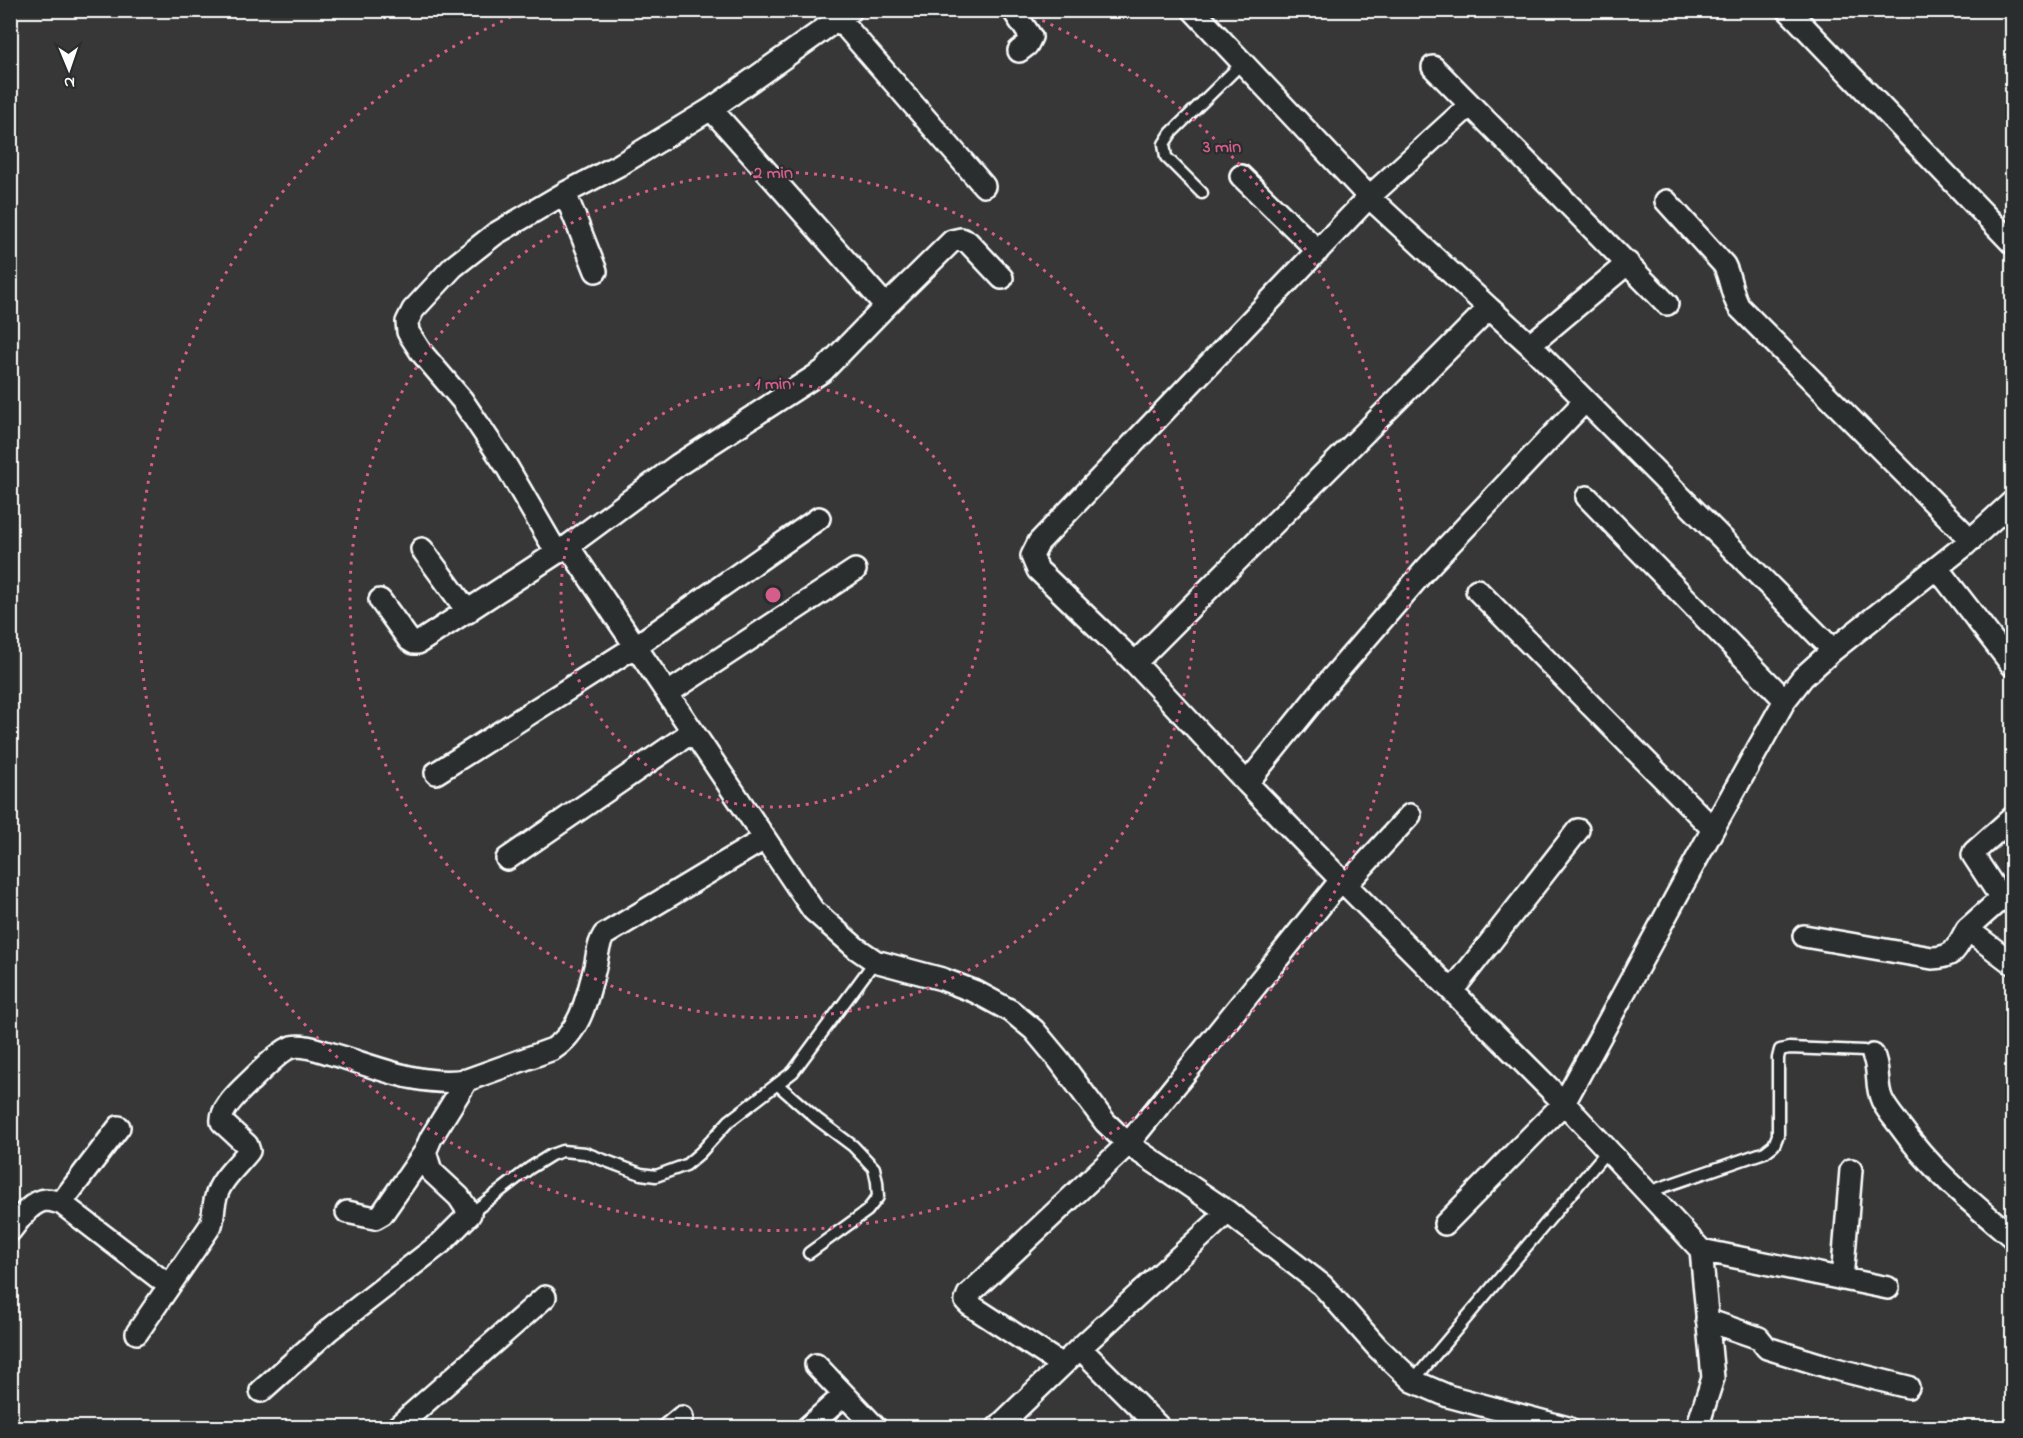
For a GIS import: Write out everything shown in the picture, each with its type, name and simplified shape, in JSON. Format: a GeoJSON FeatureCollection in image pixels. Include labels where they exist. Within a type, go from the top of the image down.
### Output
{"type":"FeatureCollection","features":[{"type":"Feature","properties":{"kind":"street"},"geometry":{"type":"LineString","coordinates":[[1013,10],[1031,37],[1019,51]]}},
{"type":"Feature","properties":{"kind":"street"},"geometry":{"type":"LineString","coordinates":[[1193,10],[1369,197],[1530,345],[1584,402],[1833,650]]}},
{"type":"Feature","properties":{"kind":"street"},"geometry":{"type":"LineString","coordinates":[[1788,10],[2013,243]]}},
{"type":"Feature","properties":{"kind":"street"},"geometry":{"type":"LineString","coordinates":[[984,186],[845,15],[711,110],[621,164],[565,193],[495,234],[453,267],[413,310],[407,322],[408,332],[421,352],[462,400],[562,549],[636,646],[813,910],[856,948],[875,961],[942,979],[976,992],[1011,1011],[1034,1030],[1106,1122],[1128,1144],[1228,1212],[1322,1285],[1378,1348],[1413,1381],[1448,1396],[1568,1428]]}},
{"type":"Feature","properties":{"kind":"street"},"geometry":{"type":"LineString","coordinates":[[1433,67],[1667,304]]}},
{"type":"Feature","properties":{"kind":"street"},"geometry":{"type":"LineString","coordinates":[[1470,105],[1369,197],[1039,542],[1032,556],[1038,570],[1135,663],[1343,883],[1564,1103],[1701,1250],[1888,1288]]}},
{"type":"Feature","properties":{"kind":"street"},"geometry":{"type":"LineString","coordinates":[[711,110],[886,306]]}},
{"type":"Feature","properties":{"kind":"street"},"geometry":{"type":"LineString","coordinates":[[1242,176],[1318,251]]}},
{"type":"Feature","properties":{"kind":"street"},"geometry":{"type":"LineString","coordinates":[[565,193],[596,271]]}},
{"type":"Feature","properties":{"kind":"street"},"geometry":{"type":"LineString","coordinates":[[1666,201],[1724,265],[1729,273],[1733,297],[1739,307],[1971,540]]}},
{"type":"Feature","properties":{"kind":"street"},"geometry":{"type":"LineString","coordinates":[[380,600],[409,640],[414,643],[418,643],[468,612],[562,549],[678,465],[822,371],[952,241],[961,239],[968,242],[1002,278]]}},
{"type":"Feature","properties":{"kind":"street"},"geometry":{"type":"LineString","coordinates":[[1530,345],[1628,263]]}},
{"type":"Feature","properties":{"kind":"street"},"geometry":{"type":"LineString","coordinates":[[1135,663],[1489,308]]}},
{"type":"Feature","properties":{"kind":"street"},"geometry":{"type":"LineString","coordinates":[[1247,783],[1331,679],[1425,570],[1584,402]]}},
{"type":"Feature","properties":{"kind":"street"},"geometry":{"type":"LineString","coordinates":[[1587,497],[1785,700]]}},
{"type":"Feature","properties":{"kind":"street"},"geometry":{"type":"LineString","coordinates":[[1445,1224],[1564,1103],[1785,700],[1803,677],[1833,650],[1971,540],[2013,502]]}},
{"type":"Feature","properties":{"kind":"street"},"geometry":{"type":"LineString","coordinates":[[436,773],[636,646],[819,518]]}},
{"type":"Feature","properties":{"kind":"street"},"geometry":{"type":"LineString","coordinates":[[422,549],[468,612]]}},
{"type":"Feature","properties":{"kind":"street"},"geometry":{"type":"LineString","coordinates":[[1937,568],[2013,665]]}},
{"type":"Feature","properties":{"kind":"street"},"geometry":{"type":"LineString","coordinates":[[668,693],[855,570]]}},
{"type":"Feature","properties":{"kind":"street"},"geometry":{"type":"LineString","coordinates":[[1477,590],[1713,829]]}},
{"type":"Feature","properties":{"kind":"street"},"geometry":{"type":"LineString","coordinates":[[507,859],[692,732]]}},
{"type":"Feature","properties":{"kind":"street"},"geometry":{"type":"LineString","coordinates":[[1062,1365],[970,1305],[966,1301],[968,1295],[1128,1144],[1343,883],[1410,815]]}},
{"type":"Feature","properties":{"kind":"street"},"geometry":{"type":"LineString","coordinates":[[1804,936],[1932,958],[1946,957],[1954,952],[1966,929],[2007,893],[1973,855],[2013,819]]}},
{"type":"Feature","properties":{"kind":"street"},"geometry":{"type":"LineString","coordinates":[[1452,991],[1578,830]]}},
{"type":"Feature","properties":{"kind":"street"},"geometry":{"type":"LineString","coordinates":[[136,1333],[211,1224],[219,1187],[249,1151],[247,1145],[222,1122],[222,1115],[236,1095],[278,1056],[291,1047],[310,1048],[399,1075],[432,1081],[467,1080],[542,1053],[564,1042],[580,1019],[596,965],[599,943],[604,936],[765,839]]}},
{"type":"Feature","properties":{"kind":"street"},"geometry":{"type":"LineString","coordinates":[[1966,929],[2013,963]]}},
{"type":"Feature","properties":{"kind":"street"},"geometry":{"type":"LineString","coordinates":[[1873,1055],[1877,1062],[1877,1089],[1883,1103],[1917,1151],[1944,1178],[2013,1237]]}},
{"type":"Feature","properties":{"kind":"street"},"geometry":{"type":"LineString","coordinates":[[346,1212],[375,1218],[382,1214],[426,1152],[430,1138],[467,1080]]}},
{"type":"Feature","properties":{"kind":"street"},"geometry":{"type":"LineString","coordinates":[[61,1203],[119,1127]]}},
{"type":"Feature","properties":{"kind":"street"},"geometry":{"type":"LineString","coordinates":[[261,1391],[329,1330],[441,1243],[470,1214],[459,1197],[431,1171],[426,1152]]}},
{"type":"Feature","properties":{"kind":"street"},"geometry":{"type":"LineString","coordinates":[[1842,1279],[1851,1170]]}},
{"type":"Feature","properties":{"kind":"street"},"geometry":{"type":"LineString","coordinates":[[10,1231],[27,1210],[37,1203],[45,1200],[61,1203],[168,1285]]}},
{"type":"Feature","properties":{"kind":"street"},"geometry":{"type":"LineString","coordinates":[[997,1428],[1228,1212]]}},
{"type":"Feature","properties":{"kind":"street"},"geometry":{"type":"LineString","coordinates":[[1697,1428],[1713,1378],[1701,1250]]}},
{"type":"Feature","properties":{"kind":"street"},"geometry":{"type":"LineString","coordinates":[[396,1428],[545,1297]]}},
{"type":"Feature","properties":{"kind":"street"},"geometry":{"type":"LineString","coordinates":[[1707,1320],[1759,1338],[1767,1348],[1832,1368],[1908,1387]]}},
{"type":"Feature","properties":{"kind":"street"},"geometry":{"type":"LineString","coordinates":[[1080,1348],[1160,1428]]}},
{"type":"Feature","properties":{"kind":"street"},"geometry":{"type":"LineString","coordinates":[[816,1365],[876,1428]]}},
{"type":"Feature","properties":{"kind":"street"},"geometry":{"type":"LineString","coordinates":[[807,1428],[844,1395]]}},
{"type":"Feature","properties":{"kind":"street"},"geometry":{"type":"LineString","coordinates":[[1501,1428],[1520,1415]]}},
{"type":"Feature","properties":{"kind":"lane"},"geometry":{"type":"LineString","coordinates":[[1202,193],[1166,157],[1164,144],[1171,133],[1242,63]]}},
{"type":"Feature","properties":{"kind":"lane"},"geometry":{"type":"LineString","coordinates":[[470,1214],[530,1168],[562,1151],[585,1154],[641,1174],[656,1176],[686,1165],[729,1121],[794,1071],[875,961]]}},
{"type":"Feature","properties":{"kind":"lane"},"geometry":{"type":"LineString","coordinates":[[1648,1192],[1765,1152],[1774,1145],[1778,1135],[1778,1058],[1780,1050],[1800,1048],[1864,1051],[1873,1055]]}},
{"type":"Feature","properties":{"kind":"lane"},"geometry":{"type":"LineString","coordinates":[[777,1084],[817,1119],[853,1146],[874,1168],[877,1182],[878,1197],[867,1211],[809,1253]]}},
{"type":"Feature","properties":{"kind":"lane"},"geometry":{"type":"LineString","coordinates":[[1413,1381],[1607,1151]]}}]}
